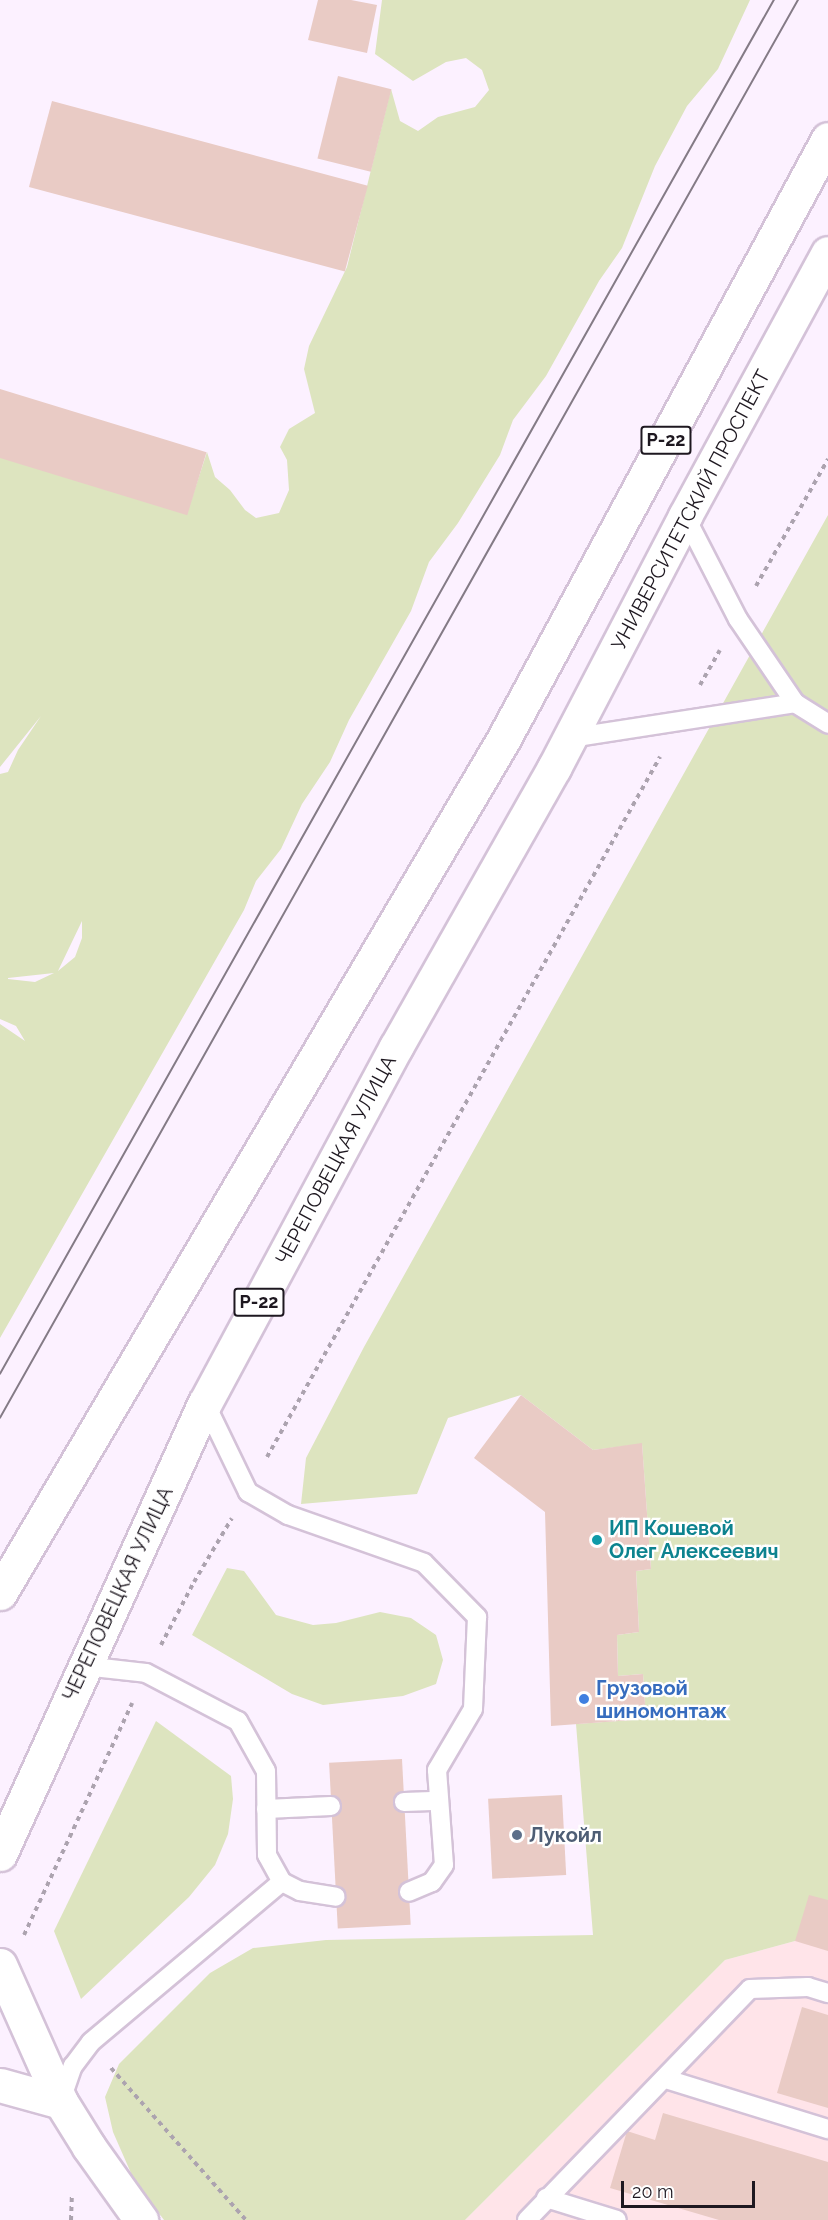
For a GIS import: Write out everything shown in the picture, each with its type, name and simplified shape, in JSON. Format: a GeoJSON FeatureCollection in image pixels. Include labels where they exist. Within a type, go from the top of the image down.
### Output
{"type":"FeatureCollection","features":[{"type":"Feature","properties":{"kind":"main road","name":"Р-22"},"geometry":{"type":"LineString","coordinates":[[0,1593],[503,740],[828,139]]}},
{"type":"Feature","properties":{"kind":"main road","name":"УНИВЕРСИТЕТСКИЙ ПРОСПЕКТ"},"geometry":{"type":"LineString","coordinates":[[554,768],[685,516],[828,253]]}},
{"type":"Feature","properties":{"kind":"main road","name":"ЧЕРЕПОВЕЦКАЯ УЛИЦА"},"geometry":{"type":"LineString","coordinates":[[0,1854],[205,1403],[396,1047],[554,768]]}},
{"type":"Feature","properties":{"kind":"main road"},"geometry":{"type":"LineString","coordinates":[[10,1955],[61,2102],[89,2147],[141,2220]]}},
{"type":"Feature","properties":{"kind":"main road"},"geometry":{"type":"LineString","coordinates":[[0,2085],[61,2102]]}},
{"type":"Feature","properties":{"kind":"lane"},"geometry":{"type":"LineString","coordinates":[[685,516],[738,619],[795,704],[828,724]]}},
{"type":"Feature","properties":{"kind":"lane"},"geometry":{"type":"LineString","coordinates":[[570,738],[795,704]]}},
{"type":"Feature","properties":{"kind":"lane"},"geometry":{"type":"LineString","coordinates":[[205,1403],[248,1492],[288,1515],[424,1563],[477,1617],[473,1709],[437,1770],[444,1865],[432,1882],[409,1892]]}},
{"type":"Feature","properties":{"kind":"lane"},"geometry":{"type":"LineString","coordinates":[[84,1666],[146,1673],[238,1721],[266,1771],[267,1855],[282,1882],[300,1891],[336,1897]]}},
{"type":"Feature","properties":{"kind":"lane"},"geometry":{"type":"LineString","coordinates":[[404,1802],[439,1801]]}},
{"type":"Feature","properties":{"kind":"lane"},"geometry":{"type":"LineString","coordinates":[[266,1809],[331,1806]]}},
{"type":"Feature","properties":{"kind":"lane"},"geometry":{"type":"LineString","coordinates":[[61,2102],[73,2067],[91,2042],[282,1882]]}},
{"type":"Feature","properties":{"kind":"lane"},"geometry":{"type":"LineString","coordinates":[[527,2220],[546,2198],[666,2079],[750,1989],[808,1987],[828,1992]]}},
{"type":"Feature","properties":{"kind":"lane"},"geometry":{"type":"LineString","coordinates":[[666,2079],[828,2129]]}},
{"type":"Feature","properties":{"kind":"lane"},"geometry":{"type":"LineString","coordinates":[[546,2198],[617,2220]]}},
{"type":"Feature","properties":{"kind":"path"},"geometry":{"type":"LineString","coordinates":[[697,692],[828,459]]}},
{"type":"Feature","properties":{"kind":"path"},"geometry":{"type":"LineString","coordinates":[[10,1955],[146,1673],[194,1582],[248,1492],[662,754]]}},
{"type":"Feature","properties":{"kind":"path"},"geometry":{"type":"LineString","coordinates":[[110,2067],[246,2220]]}},
{"type":"Feature","properties":{"kind":"shaded area"},"geometry":{"type":"Polygon","coordinates":[[[809,1895],[828,1900],[828,2220],[465,2220],[725,1960],[795,1941],[809,1895]]]}},
{"type":"Feature","properties":{"kind":"green space"},"geometry":{"type":"Polygon","coordinates":[[[382,0],[750,0],[718,69],[687,106],[655,166],[622,248],[599,281],[546,376],[513,420],[500,455],[458,523],[429,562],[411,611],[349,720],[330,762],[302,804],[281,849],[256,881],[244,910],[0,1338],[0,1024],[25,1041],[16,1026],[0,1019],[0,774],[8,772],[18,750],[41,716],[0,767],[0,455],[188,510],[207,452],[215,477],[230,490],[245,510],[256,518],[279,513],[289,490],[287,460],[280,447],[289,429],[315,413],[304,369],[309,346],[347,267],[391,89],[400,121],[418,131],[438,117],[475,107],[489,90],[482,70],[466,58],[446,62],[413,81],[375,54],[382,0]],[[82,921],[58,971],[75,957],[82,938],[82,921]],[[54,973],[8,978],[8,979],[35,982],[54,973]]]}},
{"type":"Feature","properties":{"kind":"green space"},"geometry":{"type":"Polygon","coordinates":[[[828,515],[828,1900],[795,1941],[725,1960],[465,2220],[164,2220],[134,2180],[113,2132],[105,2097],[119,2064],[210,1973],[253,1948],[326,1940],[593,1935],[576,1724],[646,1719],[643,1674],[618,1676],[617,1635],[639,1632],[636,1571],[651,1569],[642,1444],[593,1450],[521,1395],[448,1418],[417,1494],[301,1504],[306,1458],[364,1347],[828,515]]]}},
{"type":"Feature","properties":{"kind":"green space"},"geometry":{"type":"Polygon","coordinates":[[[227,1568],[244,1571],[276,1615],[313,1625],[336,1623],[380,1612],[411,1618],[436,1635],[443,1660],[436,1684],[403,1696],[323,1705],[292,1694],[192,1635],[227,1568]]]}},
{"type":"Feature","properties":{"kind":"green space"},"geometry":{"type":"Polygon","coordinates":[[[156,1721],[231,1776],[233,1799],[228,1834],[215,1865],[189,1897],[81,1999],[54,1931],[156,1721]]]}},
{"type":"Feature","properties":{"kind":"building"},"geometry":{"type":"Polygon","coordinates":[[[318,0],[351,0],[377,5],[367,53],[308,40],[318,0]]]}},
{"type":"Feature","properties":{"kind":"building"},"geometry":{"type":"Polygon","coordinates":[[[338,76],[391,89],[371,172],[317,158],[338,76]]]}},
{"type":"Feature","properties":{"kind":"building"},"geometry":{"type":"Polygon","coordinates":[[[52,101],[368,186],[345,272],[29,187],[52,101]]]}},
{"type":"Feature","properties":{"kind":"building"},"geometry":{"type":"Polygon","coordinates":[[[0,389],[207,452],[187,515],[0,458],[0,389]]]}},
{"type":"Feature","properties":{"kind":"building","name":"ИП Кошевой Олег Алексеевич"},"geometry":{"type":"Polygon","coordinates":[[[521,1395],[593,1450],[642,1443],[651,1569],[636,1571],[639,1632],[617,1635],[618,1676],[643,1674],[646,1719],[551,1726],[545,1512],[474,1458],[521,1395]]]}},
{"type":"Feature","properties":{"kind":"building"},"geometry":{"type":"Polygon","coordinates":[[[402,1759],[411,1925],[338,1929],[329,1763],[402,1759]]]}},
{"type":"Feature","properties":{"kind":"building"},"geometry":{"type":"Polygon","coordinates":[[[562,1795],[566,1875],[492,1879],[488,1799],[562,1795]]]}},
{"type":"Feature","properties":{"kind":"building"},"geometry":{"type":"Polygon","coordinates":[[[809,1895],[828,1900],[828,1951],[795,1941],[809,1895]]]}},
{"type":"Feature","properties":{"kind":"building"},"geometry":{"type":"Polygon","coordinates":[[[802,2007],[828,2015],[828,2108],[777,2093],[802,2007]]]}},
{"type":"Feature","properties":{"kind":"building"},"geometry":{"type":"Polygon","coordinates":[[[663,2113],[828,2162],[828,2220],[719,2220],[610,2188],[627,2131],[655,2140],[663,2113]]]}},
{"type":"Feature","properties":{"kind":"tram line"},"geometry":{"type":"LineString","coordinates":[[0,1374],[774,0]]}},
{"type":"Feature","properties":{"kind":"tram line"},"geometry":{"type":"LineString","coordinates":[[0,1418],[798,0]]}},
{"type":"Feature","properties":{"kind":"place","name":"ИП Кошевой Олег Алексеевич"},"geometry":{"type":"Point","coordinates":[597,1540]}},
{"type":"Feature","properties":{"kind":"place","name":"Грузовой шиномонтаж"},"geometry":{"type":"Point","coordinates":[584,1699]}},
{"type":"Feature","properties":{"kind":"place","name":"Лукойл"},"geometry":{"type":"Point","coordinates":[517,1835]}}]}
